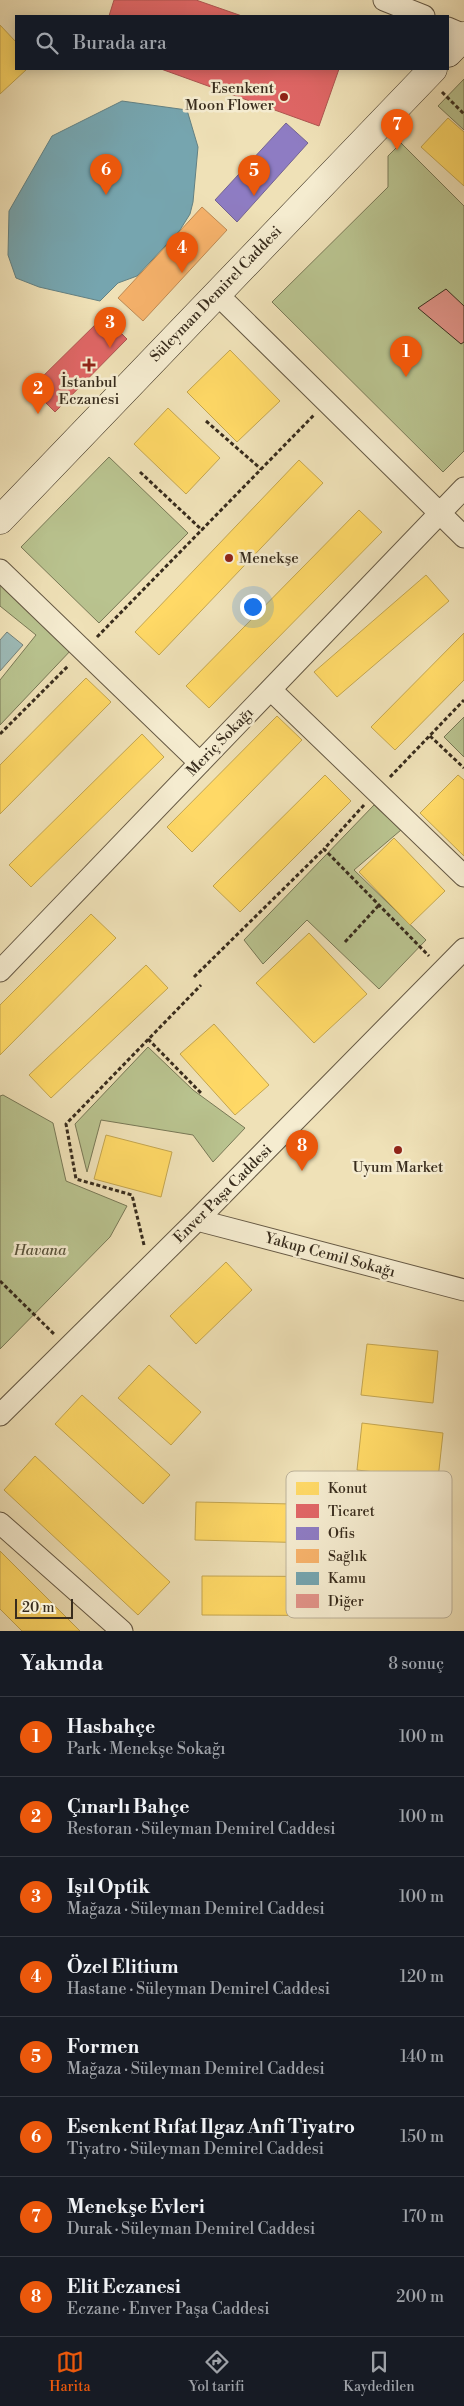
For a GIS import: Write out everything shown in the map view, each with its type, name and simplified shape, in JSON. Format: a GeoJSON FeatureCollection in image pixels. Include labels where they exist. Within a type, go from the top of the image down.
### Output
{"type":"FeatureCollection","features":[{"type":"Feature","properties":{"kind":"main road"},"geometry":{"type":"LineString","coordinates":[[449,52],[464,36]]}},
{"type":"Feature","properties":{"kind":"main road","name":"Süleyman Demirel Caddesi"},"geometry":{"type":"LineString","coordinates":[[0,520],[429,72]]}},
{"type":"Feature","properties":{"kind":"street"},"geometry":{"type":"LineString","coordinates":[[384,0],[422,15]]}},
{"type":"Feature","properties":{"kind":"street"},"geometry":{"type":"LineString","coordinates":[[449,28],[464,36]]}},
{"type":"Feature","properties":{"kind":"street"},"geometry":{"type":"LineString","coordinates":[[216,293],[464,537]]}},
{"type":"Feature","properties":{"kind":"street","name":"Meriç Sokağı"},"geometry":{"type":"LineString","coordinates":[[0,971],[464,488]]}},
{"type":"Feature","properties":{"kind":"street"},"geometry":{"type":"LineString","coordinates":[[0,570],[200,763]]}},
{"type":"Feature","properties":{"kind":"street"},"geometry":{"type":"LineString","coordinates":[[270,690],[464,876]]}},
{"type":"Feature","properties":{"kind":"street","name":"Enver Paşa Caddesi"},"geometry":{"type":"LineString","coordinates":[[0,1415],[197,1220],[464,949]]}},
{"type":"Feature","properties":{"kind":"street","name":"Yakup Cemil Sokağı"},"geometry":{"type":"LineString","coordinates":[[197,1220],[464,1290]]}},
{"type":"Feature","properties":{"kind":"street"},"geometry":{"type":"LineString","coordinates":[[0,1523],[122,1631]]}},
{"type":"Feature","properties":{"kind":"path"},"geometry":{"type":"LineString","coordinates":[[429,72],[464,114]]}},
{"type":"Feature","properties":{"kind":"path"},"geometry":{"type":"LineString","coordinates":[[0,734],[84,651],[327,402]]}},
{"type":"Feature","properties":{"kind":"path"},"geometry":{"type":"LineString","coordinates":[[206,421],[261,469]]}},
{"type":"Feature","properties":{"kind":"path"},"geometry":{"type":"LineString","coordinates":[[140,472],[202,530]]}},
{"type":"Feature","properties":{"kind":"path"},"geometry":{"type":"LineString","coordinates":[[194,978],[324,849],[464,700]]}},
{"type":"Feature","properties":{"kind":"path"},"geometry":{"type":"LineString","coordinates":[[430,736],[464,768]]}},
{"type":"Feature","properties":{"kind":"path"},"geometry":{"type":"LineString","coordinates":[[324,849],[443,970]]}},
{"type":"Feature","properties":{"kind":"path"},"geometry":{"type":"LineString","coordinates":[[345,942],[380,905]]}},
{"type":"Feature","properties":{"kind":"path"},"geometry":{"type":"LineString","coordinates":[[149,1268],[132,1195],[76,1179],[66,1124],[201,985]]}},
{"type":"Feature","properties":{"kind":"path"},"geometry":{"type":"LineString","coordinates":[[148,1039],[201,1093]]}},
{"type":"Feature","properties":{"kind":"path"},"geometry":{"type":"LineString","coordinates":[[0,1281],[68,1348]]}},
{"type":"Feature","properties":{"kind":"green space"},"geometry":{"type":"Polygon","coordinates":[[[464,79],[464,130],[438,106],[464,79]]]}},
{"type":"Feature","properties":{"kind":"green space"},"geometry":{"type":"Polygon","coordinates":[[[401,143],[464,206],[464,451],[443,472],[272,302],[388,187],[388,156],[401,143]]]}},
{"type":"Feature","properties":{"kind":"green space"},"geometry":{"type":"Polygon","coordinates":[[[109,457],[188,533],[99,623],[21,547],[109,457]]]}},
{"type":"Feature","properties":{"kind":"green space"},"geometry":{"type":"Polygon","coordinates":[[[0,578],[73,648],[0,725],[0,680],[36,635],[0,606],[0,578]]]}},
{"type":"Feature","properties":{"kind":"green space"},"geometry":{"type":"Polygon","coordinates":[[[464,717],[464,757],[444,737],[464,717]]]}},
{"type":"Feature","properties":{"kind":"green space"},"geometry":{"type":"Polygon","coordinates":[[[374,805],[401,830],[354,870],[426,940],[379,989],[307,920],[263,964],[244,940],[374,805]]]}},
{"type":"Feature","properties":{"kind":"green space"},"geometry":{"type":"Polygon","coordinates":[[[148,1047],[193,1090],[245,1128],[213,1162],[193,1135],[101,1120],[87,1172],[75,1124],[148,1047]]]}},
{"type":"Feature","properties":{"kind":"green space","name":"Havana"},"geometry":{"type":"Polygon","coordinates":[[[3,1095],[53,1123],[66,1181],[127,1206],[110,1237],[0,1349],[0,1096],[3,1095]]]}},
{"type":"Feature","properties":{"kind":"water"},"geometry":{"type":"Polygon","coordinates":[[[7,632],[23,645],[0,671],[0,640],[7,632]]]}},
{"type":"Feature","properties":{"kind":"building: Konut"},"geometry":{"type":"Polygon","coordinates":[[[0,25],[15,41],[15,70],[26,70],[0,94],[0,25]]]}},
{"type":"Feature","properties":{"kind":"building: Konut"},"geometry":{"type":"Polygon","coordinates":[[[448,118],[464,132],[464,186],[421,147],[448,118]]]}},
{"type":"Feature","properties":{"kind":"building: Konut"},"geometry":{"type":"Polygon","coordinates":[[[230,350],[280,401],[237,442],[187,392],[230,350]]]}},
{"type":"Feature","properties":{"kind":"building: Konut"},"geometry":{"type":"Polygon","coordinates":[[[168,408],[220,458],[186,494],[134,444],[168,408]]]}},
{"type":"Feature","properties":{"kind":"building: Konut","name":"Menekşe"},"geometry":{"type":"Polygon","coordinates":[[[299,460],[323,483],[159,655],[135,632],[299,460]]]}},
{"type":"Feature","properties":{"kind":"building: Konut","name":"Menekşe"},"geometry":{"type":"Polygon","coordinates":[[[359,510],[382,532],[209,708],[186,686],[359,510]]]}},
{"type":"Feature","properties":{"kind":"building: Konut"},"geometry":{"type":"Polygon","coordinates":[[[426,575],[449,601],[337,697],[314,672],[426,575]]]}},
{"type":"Feature","properties":{"kind":"building: Konut"},"geometry":{"type":"Polygon","coordinates":[[[464,633],[464,680],[395,750],[371,727],[464,633]]]}},
{"type":"Feature","properties":{"kind":"building: Konut"},"geometry":{"type":"Polygon","coordinates":[[[86,678],[111,702],[0,814],[0,765],[86,678]]]}},
{"type":"Feature","properties":{"kind":"building: Konut"},"geometry":{"type":"Polygon","coordinates":[[[277,716],[302,740],[192,852],[167,827],[277,716]]]}},
{"type":"Feature","properties":{"kind":"building: Konut"},"geometry":{"type":"Polygon","coordinates":[[[142,734],[164,757],[31,887],[9,865],[142,734]]]}},
{"type":"Feature","properties":{"kind":"building: Konut"},"geometry":{"type":"Polygon","coordinates":[[[325,775],[351,801],[240,912],[213,886],[325,775]]]}},
{"type":"Feature","properties":{"kind":"building: Konut"},"geometry":{"type":"Polygon","coordinates":[[[458,775],[464,780],[464,856],[420,813],[458,775]]]}},
{"type":"Feature","properties":{"kind":"building: Konut"},"geometry":{"type":"Polygon","coordinates":[[[394,838],[445,891],[410,925],[359,872],[394,838]]]}},
{"type":"Feature","properties":{"kind":"building: Konut"},"geometry":{"type":"Polygon","coordinates":[[[91,914],[116,938],[0,1055],[0,1005],[91,914]]]}},
{"type":"Feature","properties":{"kind":"building: Konut"},"geometry":{"type":"Polygon","coordinates":[[[309,933],[367,994],[314,1043],[256,983],[309,933]]]}},
{"type":"Feature","properties":{"kind":"building: Konut"},"geometry":{"type":"Polygon","coordinates":[[[146,965],[168,988],[51,1098],[29,1075],[146,965]]]}},
{"type":"Feature","properties":{"kind":"building: Konut"},"geometry":{"type":"Polygon","coordinates":[[[214,1024],[269,1085],[235,1115],[180,1054],[214,1024]]]}},
{"type":"Feature","properties":{"kind":"building: Konut"},"geometry":{"type":"Polygon","coordinates":[[[106,1135],[172,1152],[161,1197],[94,1179],[106,1135]]]}},
{"type":"Feature","properties":{"kind":"building: Konut"},"geometry":{"type":"Polygon","coordinates":[[[226,1262],[252,1290],[196,1344],[170,1316],[226,1262]]]}},
{"type":"Feature","properties":{"kind":"building: Konut"},"geometry":{"type":"Polygon","coordinates":[[[367,1344],[438,1351],[433,1403],[361,1395],[367,1344]]]}},
{"type":"Feature","properties":{"kind":"building: Konut"},"geometry":{"type":"Polygon","coordinates":[[[149,1365],[201,1412],[171,1445],[118,1398],[149,1365]]]}},
{"type":"Feature","properties":{"kind":"building: Konut"},"geometry":{"type":"Polygon","coordinates":[[[82,1395],[170,1475],[143,1504],[55,1424],[82,1395]]]}},
{"type":"Feature","properties":{"kind":"building: Konut"},"geometry":{"type":"Polygon","coordinates":[[[362,1423],[443,1433],[439,1471],[357,1470],[362,1423]]]}},
{"type":"Feature","properties":{"kind":"building: Konut"},"geometry":{"type":"Polygon","coordinates":[[[35,1456],[170,1582],[138,1615],[4,1490],[35,1456]]]}},
{"type":"Feature","properties":{"kind":"building: Konut"},"geometry":{"type":"Polygon","coordinates":[[[196,1502],[286,1504],[286,1542],[195,1540],[196,1502]]]}},
{"type":"Feature","properties":{"kind":"building: Konut"},"geometry":{"type":"Polygon","coordinates":[[[0,1551],[80,1631],[22,1631],[0,1609],[0,1551]]]}},
{"type":"Feature","properties":{"kind":"building: Konut"},"geometry":{"type":"Polygon","coordinates":[[[202,1576],[286,1576],[286,1615],[202,1615],[202,1576]]]}},
{"type":"Feature","properties":{"kind":"building: Ticaret"},"geometry":{"type":"Polygon","coordinates":[[[114,0],[196,0],[239,15],[109,15],[114,0]]]}},
{"type":"Feature","properties":{"kind":"building: Ticaret","name":"Esenkent Moon Flower"},"geometry":{"type":"Polygon","coordinates":[[[164,70],[339,70],[319,126],[164,70]]]}},
{"type":"Feature","properties":{"kind":"building: Ticaret"},"geometry":{"type":"Polygon","coordinates":[[[104,316],[127,339],[55,412],[31,388],[104,316]]]}},
{"type":"Feature","properties":{"kind":"building: Ofis"},"geometry":{"type":"Polygon","coordinates":[[[286,123],[308,143],[237,222],[215,200],[286,123]]]}},
{"type":"Feature","properties":{"kind":"building: Sağlık"},"geometry":{"type":"Polygon","coordinates":[[[202,207],[227,230],[143,321],[118,298],[202,207]]]}},
{"type":"Feature","properties":{"kind":"building: Kamu"},"geometry":{"type":"Polygon","coordinates":[[[122,101],[187,110],[198,147],[193,202],[190,214],[180,230],[137,276],[118,283],[100,301],[39,287],[16,278],[8,255],[9,211],[52,136],[122,101]]]}},
{"type":"Feature","properties":{"kind":"building: Diğer"},"geometry":{"type":"Polygon","coordinates":[[[446,289],[464,306],[464,342],[461,344],[418,308],[446,289]]]}},
{"type":"Feature","properties":{"kind":"place","name":"Esenkent Moon Flower"},"geometry":{"type":"Point","coordinates":[284,97]}},
{"type":"Feature","properties":{"kind":"place","name":"Menekşe Evleri"},"geometry":{"type":"Point","coordinates":[397,150]}},
{"type":"Feature","properties":{"kind":"place","name":"Esenkent Rıfat Ilgaz Anfi Tiyatro"},"geometry":{"type":"Point","coordinates":[106,195]}},
{"type":"Feature","properties":{"kind":"place","name":"Formen"},"geometry":{"type":"Point","coordinates":[254,196]}},
{"type":"Feature","properties":{"kind":"place","name":"Özel Elitium"},"geometry":{"type":"Point","coordinates":[182,273]}},
{"type":"Feature","properties":{"kind":"place","name":"Işıl Optik"},"geometry":{"type":"Point","coordinates":[110,348]}},
{"type":"Feature","properties":{"kind":"place","name":"İstanbul Eczanesi"},"geometry":{"type":"Point","coordinates":[89,365]}},
{"type":"Feature","properties":{"kind":"place","name":"Hasbahçe"},"geometry":{"type":"Point","coordinates":[406,377]}},
{"type":"Feature","properties":{"kind":"place","name":"Çınarlı Bahçe"},"geometry":{"type":"Point","coordinates":[38,414]}},
{"type":"Feature","properties":{"kind":"place","name":"Menekşe"},"geometry":{"type":"Point","coordinates":[229,558]}},
{"type":"Feature","properties":{"kind":"place","name":"Uyum Market"},"geometry":{"type":"Point","coordinates":[398,1150]}},
{"type":"Feature","properties":{"kind":"place","name":"Elit Eczanesi"},"geometry":{"type":"Point","coordinates":[302,1171]}}]}
